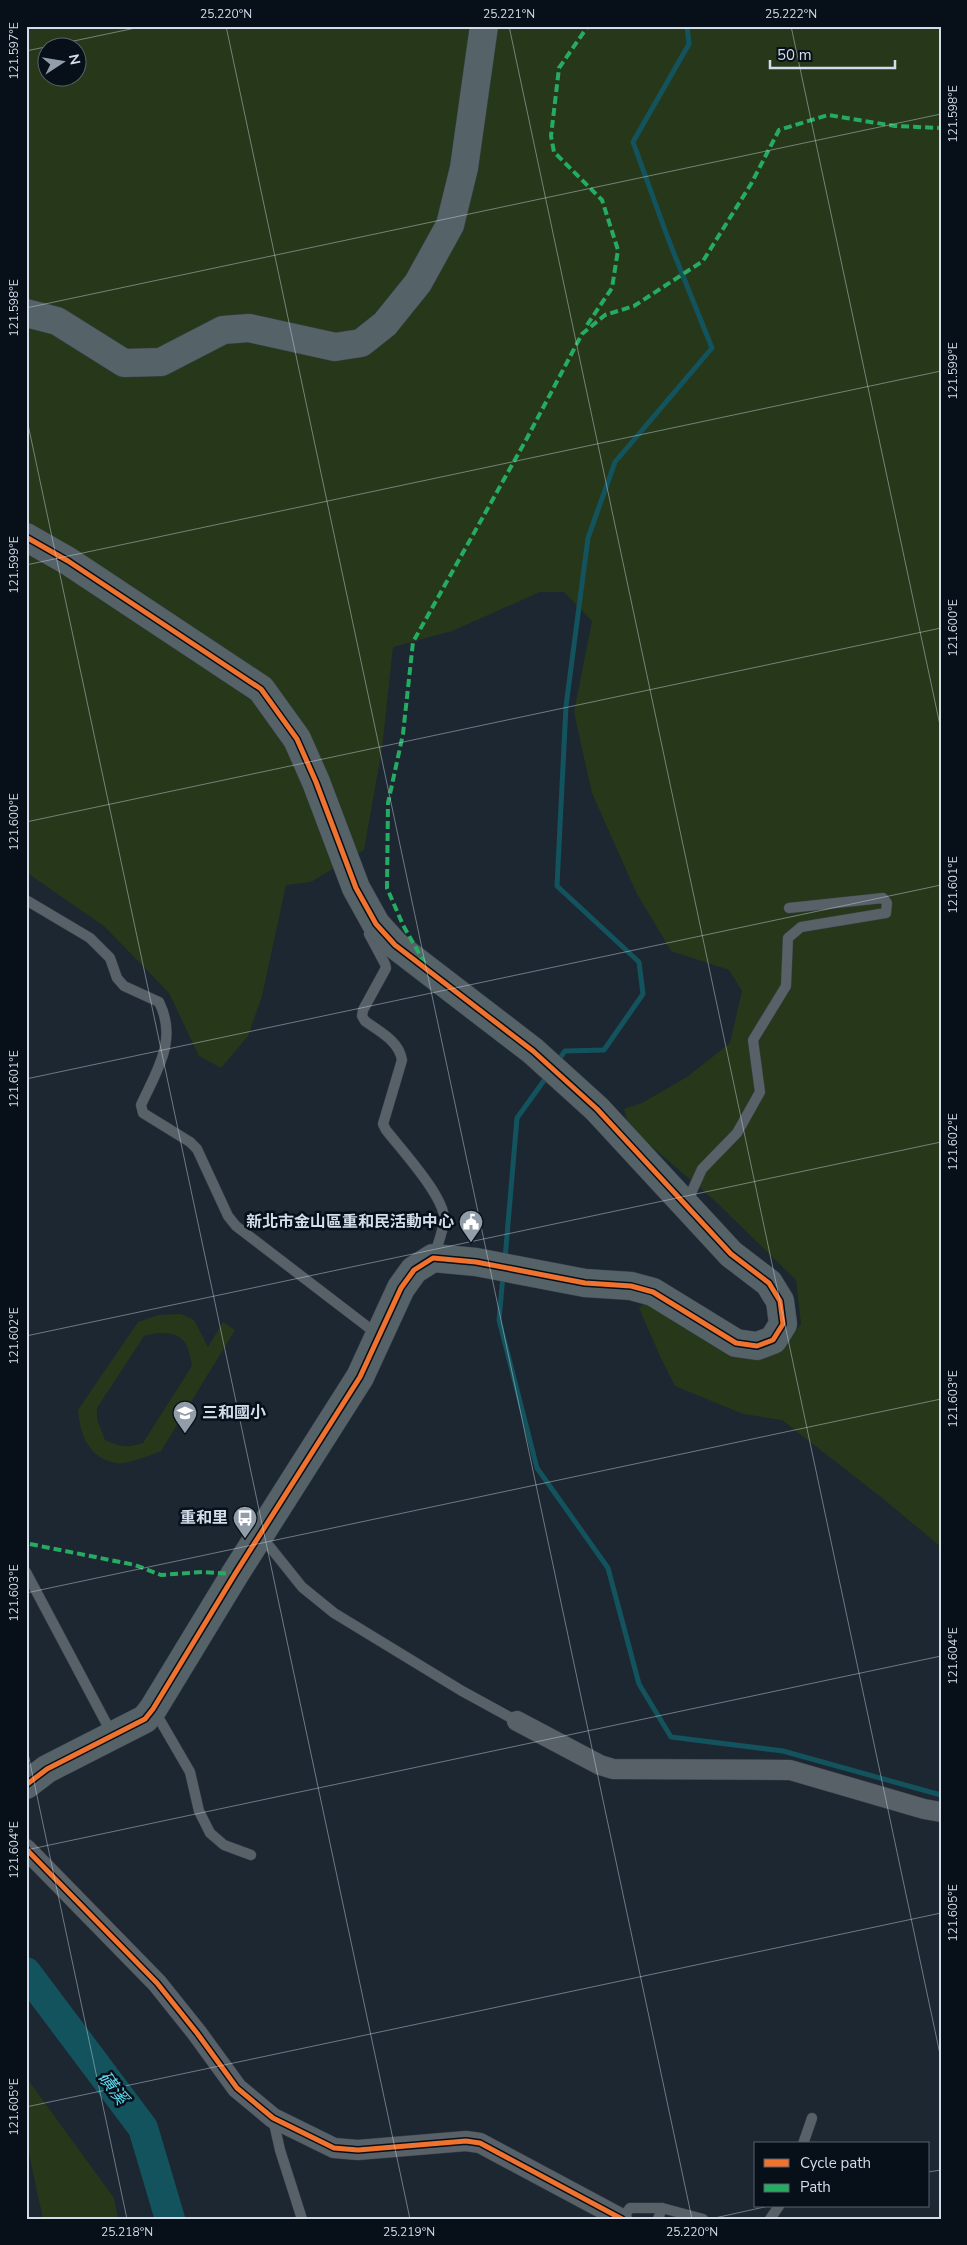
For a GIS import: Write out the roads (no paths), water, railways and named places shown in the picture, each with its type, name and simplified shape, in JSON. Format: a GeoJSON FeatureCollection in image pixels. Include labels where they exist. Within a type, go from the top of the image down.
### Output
{"type":"FeatureCollection","features":[{"type":"Feature","properties":{"kind":"street"},"geometry":{"type":"LineString","coordinates":[[26,312],[57,321],[124,363],[161,362],[223,330],[231,329],[249,328],[335,347],[361,343],[385,324],[418,283],[450,225],[464,168],[484,26]]}},
{"type":"Feature","properties":{"kind":"street"},"geometry":{"type":"LineString","coordinates":[[26,537],[68,561],[261,689],[297,739],[316,782],[356,888],[376,924],[396,945],[533,1051],[597,1109],[731,1254],[769,1283],[780,1301],[783,1324],[773,1340],[757,1346],[736,1343],[653,1292],[631,1286],[585,1283],[504,1268],[434,1258],[414,1270],[401,1288],[360,1377],[235,1574],[153,1709],[145,1719],[47,1769],[26,1785]]}},
{"type":"Feature","properties":{"kind":"street"},"geometry":{"type":"LineString","coordinates":[[517,1721],[600,1765],[613,1769],[790,1770],[924,1809],[941,1812]]}},
{"type":"Feature","properties":{"kind":"street"},"geometry":{"type":"LineString","coordinates":[[26,1849],[157,1983],[197,2033],[237,2088],[273,2118],[334,2148],[358,2150],[466,2141],[480,2144],[622,2219]]}},
{"type":"Feature","properties":{"kind":"lane"},"geometry":{"type":"LineString","coordinates":[[685,1206],[702,1169],[737,1133],[760,1092],[753,1040],[786,986],[788,938],[801,928],[886,913],[887,903],[883,898],[789,908]]}},
{"type":"Feature","properties":{"kind":"lane"},"geometry":{"type":"LineString","coordinates":[[26,900],[90,938],[110,958],[117,978],[124,986],[159,1002],[165,1014],[166,1046],[164,1058],[141,1105],[143,1114],[193,1146],[228,1216],[236,1226],[379,1335]]}},
{"type":"Feature","properties":{"kind":"lane"},"geometry":{"type":"LineString","coordinates":[[376,924],[369,934],[386,968],[363,1010],[362,1016],[365,1021],[396,1044],[401,1053],[402,1060],[384,1124],[386,1130],[435,1194],[442,1207],[444,1220],[434,1258]]}},
{"type":"Feature","properties":{"kind":"lane"},"geometry":{"type":"LineString","coordinates":[[259,1538],[270,1547],[302,1587],[334,1613],[462,1691],[517,1721]]}},
{"type":"Feature","properties":{"kind":"lane"},"geometry":{"type":"LineString","coordinates":[[26,1572],[113,1735]]}},
{"type":"Feature","properties":{"kind":"lane"},"geometry":{"type":"LineString","coordinates":[[153,1709],[190,1772],[199,1811],[210,1832],[224,1845],[250,1855]]}},
{"type":"Feature","properties":{"kind":"lane"},"geometry":{"type":"LineString","coordinates":[[273,2118],[280,2150],[302,2219]]}},
{"type":"Feature","properties":{"kind":"lane"},"geometry":{"type":"LineString","coordinates":[[804,2142],[812,2118]]}},
{"type":"Feature","properties":{"kind":"lane"},"geometry":{"type":"LineString","coordinates":[[622,2219],[630,2208],[703,2219]]}},
{"type":"Feature","properties":{"kind":"lane"},"geometry":{"type":"LineString","coordinates":[[770,2219],[778,2208]]}},
{"type":"Feature","properties":{"kind":"waterway"},"geometry":{"type":"LineString","coordinates":[[557,1062],[565,1051],[604,1050],[643,994],[639,962],[557,886],[566,706],[588,538],[615,462],[712,348],[669,241],[633,142],[689,44],[687,26]]}},
{"type":"Feature","properties":{"kind":"waterway"},"geometry":{"type":"LineString","coordinates":[[505,1259],[517,1118],[548,1075]]}},
{"type":"Feature","properties":{"kind":"waterway"},"geometry":{"type":"LineString","coordinates":[[503,1275],[499,1320],[537,1468],[608,1568],[639,1684],[671,1737],[783,1751],[941,1795]]}},
{"type":"Feature","properties":{"kind":"waterway","name":"磺溪"},"geometry":{"type":"LineString","coordinates":[[26,1972],[143,2128],[170,2219]]}},
{"type":"Feature","properties":{"kind":"place","name":"新北市金山區重和民活動中心"},"geometry":{"type":"Point","coordinates":[471,1243]}},
{"type":"Feature","properties":{"kind":"place","name":"三和國小"},"geometry":{"type":"Point","coordinates":[185,1434]}},
{"type":"Feature","properties":{"kind":"place","name":"重和里"},"geometry":{"type":"Point","coordinates":[245,1539]}}]}
